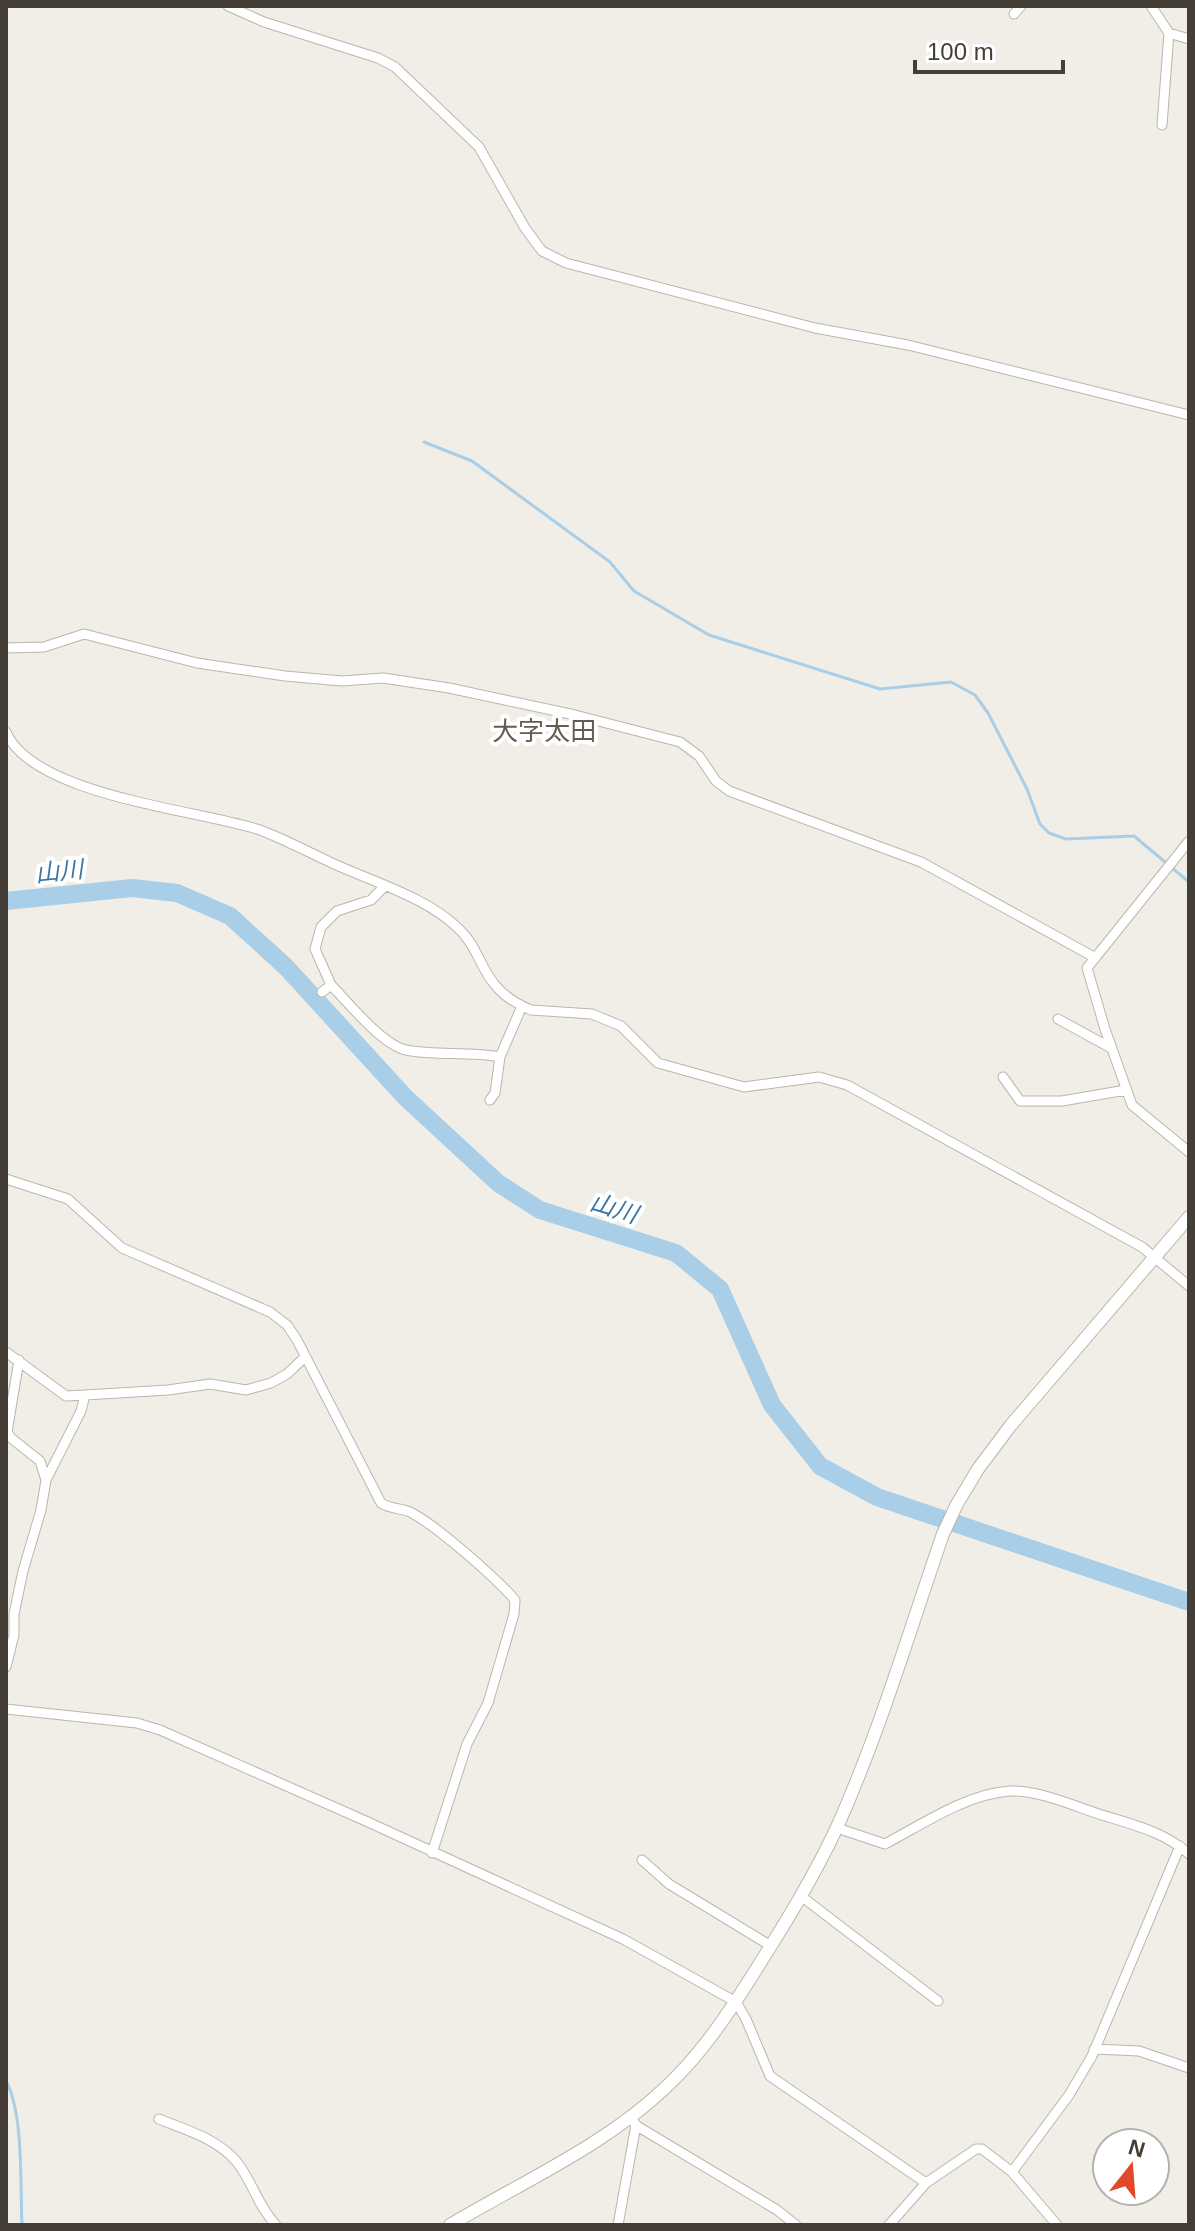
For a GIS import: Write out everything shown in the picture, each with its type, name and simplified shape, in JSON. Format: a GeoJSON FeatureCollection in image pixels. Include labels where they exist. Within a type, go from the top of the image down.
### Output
{"type":"FeatureCollection","features":[{"type":"Feature","properties":{"kind":"street"},"geometry":{"type":"LineString","coordinates":[[228,6],[264,22],[378,58],[395,67],[479,147],[525,228],[542,251],[566,263],[815,328],[908,345],[1189,415]]}},
{"type":"Feature","properties":{"kind":"street"},"geometry":{"type":"LineString","coordinates":[[1151,6],[1169,33],[1162,125]]}},
{"type":"Feature","properties":{"kind":"street"},"geometry":{"type":"LineString","coordinates":[[1169,33],[1189,39]]}},
{"type":"Feature","properties":{"kind":"street"},"geometry":{"type":"LineString","coordinates":[[6,648],[44,647],[84,634],[197,663],[285,676],[342,681],[383,678],[449,688],[680,742],[699,756],[716,781],[729,791],[921,862],[1094,957]]}},
{"type":"Feature","properties":{"kind":"street"},"geometry":{"type":"LineString","coordinates":[[6,732],[10,742],[33,762],[68,780],[118,797],[260,830],[421,903],[459,929],[472,944],[495,986],[531,1010],[592,1014],[621,1026],[658,1063],[744,1087],[819,1077],[847,1085],[1142,1247],[1189,1286]]}},
{"type":"Feature","properties":{"kind":"street"},"geometry":{"type":"LineString","coordinates":[[1189,841],[1087,968],[1132,1105],[1189,1152]]}},
{"type":"Feature","properties":{"kind":"street"},"geometry":{"type":"LineString","coordinates":[[384,887],[371,900],[337,911],[321,927],[315,952],[327,988],[383,1038],[403,1050],[479,1053],[500,1057]]}},
{"type":"Feature","properties":{"kind":"street"},"geometry":{"type":"LineString","coordinates":[[490,1100],[495,1093],[500,1057],[522,1006]]}},
{"type":"Feature","properties":{"kind":"street"},"geometry":{"type":"LineString","coordinates":[[1058,1019],[1111,1048]]}},
{"type":"Feature","properties":{"kind":"street"},"geometry":{"type":"LineString","coordinates":[[1003,1077],[1020,1101],[1062,1101],[1126,1090]]}},
{"type":"Feature","properties":{"kind":"street"},"geometry":{"type":"LineString","coordinates":[[6,1179],[68,1199],[122,1248],[228,1292],[280,1318],[290,1329],[381,1503],[409,1512],[439,1532],[515,1600],[514,1614],[488,1703],[467,1744],[432,1853]]}},
{"type":"Feature","properties":{"kind":"street"},"geometry":{"type":"LineString","coordinates":[[450,2225],[633,2121],[697,2055],[736,2002],[801,1896],[837,1828],[875,1732],[943,1534],[957,1504],[1011,1425],[1189,1217]]}},
{"type":"Feature","properties":{"kind":"street"},"geometry":{"type":"LineString","coordinates":[[6,1352],[66,1396],[168,1390],[210,1384],[246,1390],[271,1383],[287,1374],[305,1357]]}},
{"type":"Feature","properties":{"kind":"street"},"geometry":{"type":"LineString","coordinates":[[19,1360],[7,1432],[40,1461],[46,1480]]}},
{"type":"Feature","properties":{"kind":"street"},"geometry":{"type":"LineString","coordinates":[[6,1667],[23,1571],[41,1510],[46,1480],[73,1429],[85,1395]]}},
{"type":"Feature","properties":{"kind":"street"},"geometry":{"type":"LineString","coordinates":[[6,1709],[137,1723],[160,1730],[623,1939],[736,2002],[770,2076],[926,2183]]}},
{"type":"Feature","properties":{"kind":"street"},"geometry":{"type":"LineString","coordinates":[[837,1828],[885,1844],[953,1808],[1011,1791],[1035,1795],[1132,1824],[1180,1846],[1189,1854]]}},
{"type":"Feature","properties":{"kind":"street"},"geometry":{"type":"LineString","coordinates":[[1012,2172],[1069,2095],[1094,2049],[1180,1846]]}},
{"type":"Feature","properties":{"kind":"street"},"geometry":{"type":"LineString","coordinates":[[642,1860],[669,1884],[771,1946]]}},
{"type":"Feature","properties":{"kind":"street"},"geometry":{"type":"LineString","coordinates":[[801,1896],[938,2001]]}},
{"type":"Feature","properties":{"kind":"street"},"geometry":{"type":"LineString","coordinates":[[1094,2049],[1139,2051],[1189,2068]]}},
{"type":"Feature","properties":{"kind":"street"},"geometry":{"type":"LineString","coordinates":[[159,2119],[210,2138],[237,2162],[263,2211],[276,2225]]}},
{"type":"Feature","properties":{"kind":"street"},"geometry":{"type":"LineString","coordinates":[[618,2225],[633,2121]]}},
{"type":"Feature","properties":{"kind":"street"},"geometry":{"type":"LineString","coordinates":[[633,2121],[757,2196],[796,2225]]}},
{"type":"Feature","properties":{"kind":"street"},"geometry":{"type":"LineString","coordinates":[[889,2225],[926,2183],[976,2149],[982,2149],[1012,2172],[1057,2225]]}},
{"type":"Feature","properties":{"kind":"waterway"},"geometry":{"type":"LineString","coordinates":[[424,442],[472,461],[610,562],[634,591],[709,635],[880,689],[951,682],[975,695],[988,713],[1027,789],[1040,824],[1049,833],[1066,839],[1134,836],[1189,882]]}},
{"type":"Feature","properties":{"kind":"waterway","name":"山川"},"geometry":{"type":"LineString","coordinates":[[6,901],[132,888],[177,893],[230,916],[286,967],[405,1097],[498,1183],[540,1210],[676,1253],[720,1289],[772,1405],[820,1466],[877,1497],[1189,1602]]}},
{"type":"Feature","properties":{"kind":"waterway"},"geometry":{"type":"LineString","coordinates":[[6,2081],[16,2112],[22,2225]]}},
{"type":"Feature","properties":{"kind":"district","name":"大字太田"},"geometry":{"type":"Point","coordinates":[544,731]}}]}
